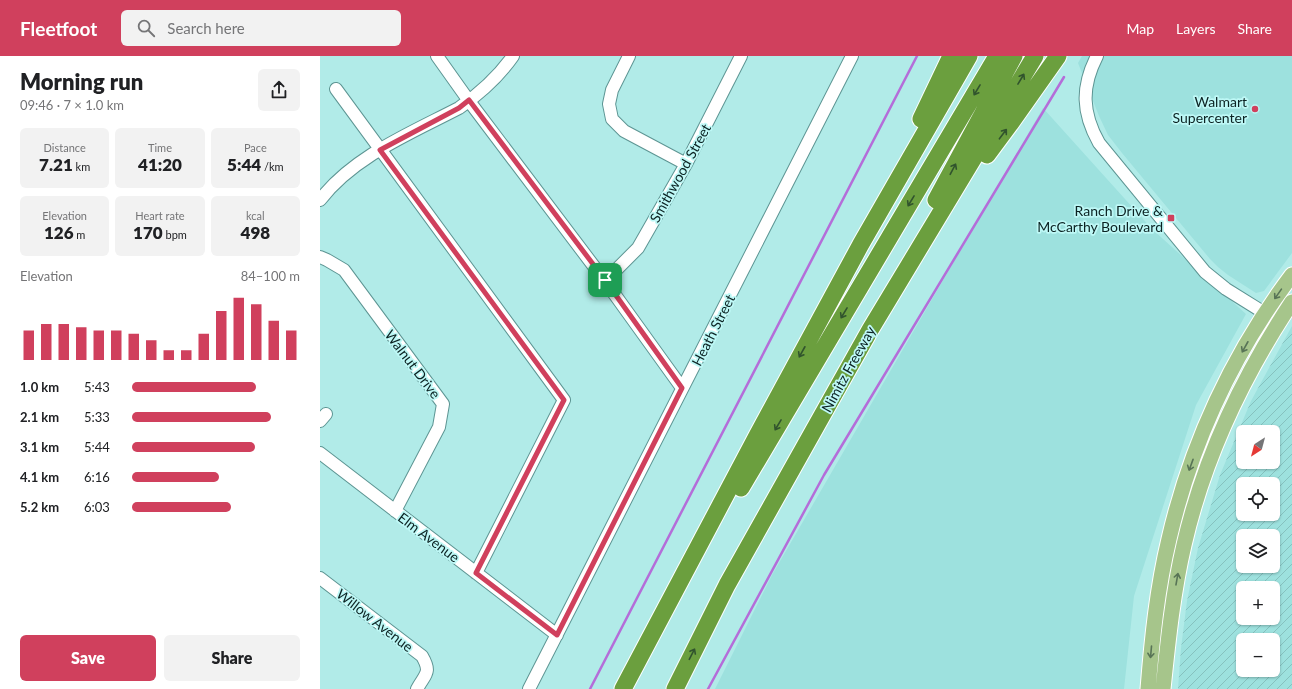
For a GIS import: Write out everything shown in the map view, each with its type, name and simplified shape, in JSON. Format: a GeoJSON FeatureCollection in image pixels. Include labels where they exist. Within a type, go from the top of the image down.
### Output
{"type":"FeatureCollection","features":[{"type":"Feature","properties":{"kind":"highway"},"geometry":{"type":"LineString","coordinates":[[861,244],[951,56]]}},
{"type":"Feature","properties":{"kind":"highway"},"geometry":{"type":"LineString","coordinates":[[632,673],[758,434],[861,244],[969,56]]}},
{"type":"Feature","properties":{"kind":"highway"},"geometry":{"type":"LineString","coordinates":[[623,689],[997,56]]}},
{"type":"Feature","properties":{"kind":"highway"},"geometry":{"type":"LineString","coordinates":[[727,584],[752,528],[939,195],[1014,56]]}},
{"type":"Feature","properties":{"kind":"highway","name":"Nimitz Freeway"},"geometry":{"type":"LineString","coordinates":[[675,689],[727,584],[870,330],[1035,56]]}},
{"type":"Feature","properties":{"kind":"highway"},"geometry":{"type":"LineString","coordinates":[[937,220],[1010,124],[1058,56]]}},
{"type":"Feature","properties":{"kind":"main road"},"geometry":{"type":"LineString","coordinates":[[1148,689],[1156,607],[1168,541],[1179,502],[1201,438],[1215,404],[1231,372],[1265,313],[1292,275]]}},
{"type":"Feature","properties":{"kind":"main road"},"geometry":{"type":"LineString","coordinates":[[1163,689],[1177,579],[1184,544],[1194,507],[1216,444],[1230,411],[1245,380],[1292,302]]}},
{"type":"Feature","properties":{"kind":"street"},"geometry":{"type":"LineString","coordinates":[[437,56],[605,280],[682,388]]}},
{"type":"Feature","properties":{"kind":"street"},"geometry":{"type":"LineString","coordinates":[[320,200],[341,177],[360,163],[380,150],[459,108],[502,70],[514,56]]}},
{"type":"Feature","properties":{"kind":"street"},"geometry":{"type":"LineString","coordinates":[[629,56],[612,90],[609,104],[612,119],[624,132],[686,164]]}},
{"type":"Feature","properties":{"kind":"street","name":"Smithwood Street"},"geometry":{"type":"LineString","coordinates":[[605,280],[638,248],[686,164],[741,56]]}},
{"type":"Feature","properties":{"kind":"street","name":"Heath Street"},"geometry":{"type":"LineString","coordinates":[[529,689],[852,56]]}},
{"type":"Feature","properties":{"kind":"street"},"geometry":{"type":"LineString","coordinates":[[1097,56],[1088,77],[1085,90],[1085,104],[1087,118],[1099,143],[1206,272],[1226,289],[1279,322]]}},
{"type":"Feature","properties":{"kind":"street"},"geometry":{"type":"LineString","coordinates":[[336,89],[564,400],[476,573]]}},
{"type":"Feature","properties":{"kind":"street","name":"Walnut Drive"},"geometry":{"type":"LineString","coordinates":[[320,257],[344,270],[444,404],[439,426],[395,511]]}},
{"type":"Feature","properties":{"kind":"street","name":"Elm Avenue"},"geometry":{"type":"LineString","coordinates":[[320,453],[557,635]]}},
{"type":"Feature","properties":{"kind":"street","name":"Willow Avenue"},"geometry":{"type":"LineString","coordinates":[[320,578],[422,656],[427,665],[426,675],[417,689]]}},
{"type":"Feature","properties":{"kind":"shaded area"},"geometry":{"type":"Polygon","coordinates":[[[1082,56],[1292,56],[1292,253],[1264,291],[1256,293],[1228,275],[1210,259],[1108,135],[1078,63],[1082,56]]]}},
{"type":"Feature","properties":{"kind":"shaded area"},"geometry":{"type":"Polygon","coordinates":[[[1043,108],[1152,229],[1246,314],[1196,405],[1134,596],[1124,689],[715,689],[772,575],[1043,108]]]}},
{"type":"Feature","properties":{"kind":"shaded area"},"geometry":{"type":"Polygon","coordinates":[[[1292,326],[1292,689],[1178,689],[1187,601],[1198,548],[1220,475],[1236,437],[1236,469],[1280,469],[1280,425],[1241,425],[1251,401],[1292,326]]]}},
{"type":"Feature","properties":{"kind":"green space"},"geometry":{"type":"Polygon","coordinates":[[[1210,426],[1174,556],[1165,599],[1171,562],[1188,483],[1210,426]]]}},
{"type":"Feature","properties":{"kind":"waterway"},"geometry":{"type":"LineString","coordinates":[[590,689],[917,56]]}},
{"type":"Feature","properties":{"kind":"waterway"},"geometry":{"type":"LineString","coordinates":[[708,689],[824,475],[1064,77]]}},
{"type":"Feature","properties":{"kind":"place","name":"Walmart Supercenter"},"geometry":{"type":"Point","coordinates":[1255,109]}},
{"type":"Feature","properties":{"kind":"place","name":"Ranch Drive & McCarthy Boulevard"},"geometry":{"type":"Point","coordinates":[1171,218]}},
{"type":"Feature","properties":{"kind":"route"},"geometry":{"type":"LineString","coordinates":[[469,100],[605,280],[682,388],[557,635],[476,573],[564,400],[380,150],[459,108],[469,100]]}}]}
